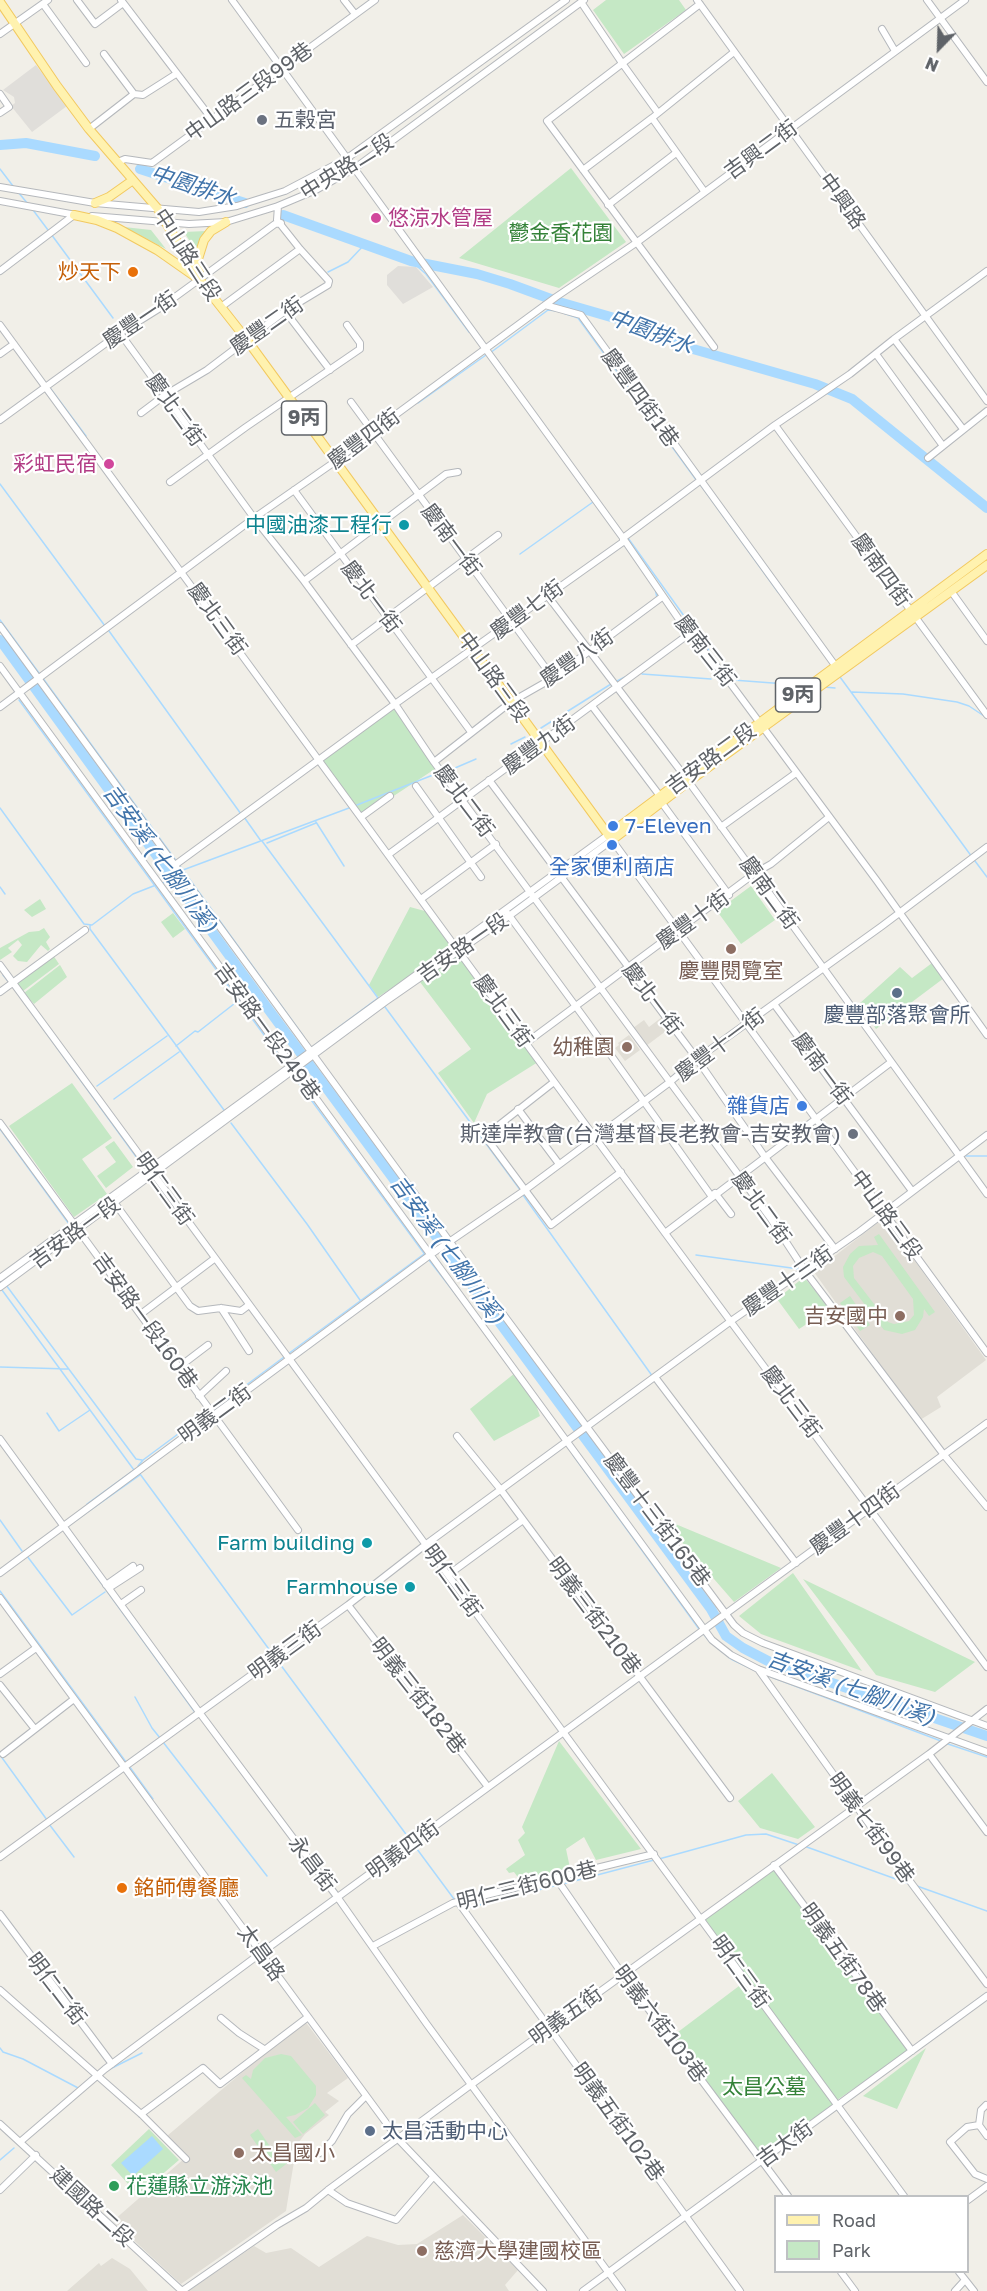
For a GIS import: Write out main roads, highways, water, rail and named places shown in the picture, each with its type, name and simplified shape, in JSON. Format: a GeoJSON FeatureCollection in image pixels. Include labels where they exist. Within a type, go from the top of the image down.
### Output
{"type":"FeatureCollection","features":[{"type":"Feature","properties":{"kind":"main road","name":"中山路三段"},"geometry":{"type":"LineString","coordinates":[[0,2],[57,86],[158,209],[199,279],[247,340],[610,838]]}},
{"type":"Feature","properties":{"kind":"main road"},"geometry":{"type":"LineString","coordinates":[[95,203],[109,197],[133,180]]}},
{"type":"Feature","properties":{"kind":"main road"},"geometry":{"type":"LineString","coordinates":[[74,215],[97,220],[127,234],[157,250],[199,279]]}},
{"type":"Feature","properties":{"kind":"main road"},"geometry":{"type":"LineString","coordinates":[[199,279],[198,259],[204,240],[211,231],[226,222]]}},
{"type":"Feature","properties":{"kind":"main road","name":"吉安路二段"},"geometry":{"type":"LineString","coordinates":[[610,838],[913,614],[987,554]]}},
{"type":"Feature","properties":{"kind":"main road","name":"吉安路二段"},"geometry":{"type":"LineString","coordinates":[[913,614],[951,591],[987,565]]}},
{"type":"Feature","properties":{"kind":"water"},"geometry":{"type":"Polygon","coordinates":[[[152,2136],[163,2149],[133,2176],[121,2163],[152,2136]]]}},
{"type":"Feature","properties":{"kind":"waterway","name":"中園排水"},"geometry":{"type":"LineString","coordinates":[[0,145],[26,143],[95,156]]}},
{"type":"Feature","properties":{"kind":"waterway"},"geometry":{"type":"LineString","coordinates":[[0,169],[13,186]]}},
{"type":"Feature","properties":{"kind":"waterway","name":"中園排水"},"geometry":{"type":"LineString","coordinates":[[140,169],[245,203]]}},
{"type":"Feature","properties":{"kind":"waterway"},"geometry":{"type":"LineString","coordinates":[[18,192],[28,204]]}},
{"type":"Feature","properties":{"kind":"waterway"},"geometry":{"type":"LineString","coordinates":[[33,210],[48,230]]}},
{"type":"Feature","properties":{"kind":"waterway","name":"中園排水"},"geometry":{"type":"LineString","coordinates":[[283,215],[411,261],[477,274],[559,302],[649,328],[693,349],[815,384],[852,399],[987,508]]}},
{"type":"Feature","properties":{"kind":"waterway"},"geometry":{"type":"LineString","coordinates":[[51,234],[113,318]]}},
{"type":"Feature","properties":{"kind":"waterway"},"geometry":{"type":"LineString","coordinates":[[328,272],[348,262],[365,244]]}},
{"type":"Feature","properties":{"kind":"waterway"},"geometry":{"type":"LineString","coordinates":[[411,261],[426,274],[469,332]]}},
{"type":"Feature","properties":{"kind":"waterway"},"geometry":{"type":"LineString","coordinates":[[490,353],[548,310],[558,311]]}},
{"type":"Feature","properties":{"kind":"waterway"},"geometry":{"type":"LineString","coordinates":[[563,313],[578,318],[697,481]]}},
{"type":"Feature","properties":{"kind":"waterway"},"geometry":{"type":"LineString","coordinates":[[418,403],[486,355]]}},
{"type":"Feature","properties":{"kind":"waterway"},"geometry":{"type":"LineString","coordinates":[[50,388],[86,436]]}},
{"type":"Feature","properties":{"kind":"waterway"},"geometry":{"type":"LineString","coordinates":[[0,484],[105,626]]}},
{"type":"Feature","properties":{"kind":"waterway"},"geometry":{"type":"LineString","coordinates":[[700,484],[778,592]]}},
{"type":"Feature","properties":{"kind":"waterway"},"geometry":{"type":"LineString","coordinates":[[520,554],[593,502]]}},
{"type":"Feature","properties":{"kind":"waterway"},"geometry":{"type":"LineString","coordinates":[[628,538],[720,666]]}},
{"type":"Feature","properties":{"kind":"waterway"},"geometry":{"type":"LineString","coordinates":[[655,588],[657,598]]}},
{"type":"Feature","properties":{"kind":"waterway"},"geometry":{"type":"LineString","coordinates":[[0,620],[39,673]]}},
{"type":"Feature","properties":{"kind":"waterway"},"geometry":{"type":"LineString","coordinates":[[109,631],[241,814]]}},
{"type":"Feature","properties":{"kind":"waterway","name":"吉安溪 (七腳川溪)"},"geometry":{"type":"LineString","coordinates":[[0,640],[263,1002],[711,1609],[726,1636],[768,1661],[987,1736]]}},
{"type":"Feature","properties":{"kind":"waterway"},"geometry":{"type":"LineString","coordinates":[[642,674],[711,679]]}},
{"type":"Feature","properties":{"kind":"waterway"},"geometry":{"type":"LineString","coordinates":[[729,676],[733,680],[799,685]]}},
{"type":"Feature","properties":{"kind":"waterway"},"geometry":{"type":"LineString","coordinates":[[42,677],[177,862]]}},
{"type":"Feature","properties":{"kind":"waterway"},"geometry":{"type":"LineString","coordinates":[[617,681],[625,677]]}},
{"type":"Feature","properties":{"kind":"waterway"},"geometry":{"type":"LineString","coordinates":[[840,677],[972,857]]}},
{"type":"Feature","properties":{"kind":"waterway"},"geometry":{"type":"LineString","coordinates":[[541,728],[611,684]]}},
{"type":"Feature","properties":{"kind":"waterway"},"geometry":{"type":"LineString","coordinates":[[824,687],[835,688]]}},
{"type":"Feature","properties":{"kind":"waterway"},"geometry":{"type":"LineString","coordinates":[[852,692],[903,694],[957,702],[969,706],[984,716]]}},
{"type":"Feature","properties":{"kind":"waterway"},"geometry":{"type":"LineString","coordinates":[[19,700],[286,1065]]}},
{"type":"Feature","properties":{"kind":"waterway"},"geometry":{"type":"LineString","coordinates":[[511,744],[525,737]]}},
{"type":"Feature","properties":{"kind":"waterway"},"geometry":{"type":"LineString","coordinates":[[448,771],[476,759]]}},
{"type":"Feature","properties":{"kind":"waterway"},"geometry":{"type":"LineString","coordinates":[[357,805],[438,773]]}},
{"type":"Feature","properties":{"kind":"waterway"},"geometry":{"type":"LineString","coordinates":[[0,808],[84,924],[92,925],[133,894],[156,885]]}},
{"type":"Feature","properties":{"kind":"waterway"},"geometry":{"type":"LineString","coordinates":[[183,870],[349,808]]}},
{"type":"Feature","properties":{"kind":"waterway"},"geometry":{"type":"LineString","coordinates":[[244,817],[261,841]]}},
{"type":"Feature","properties":{"kind":"waterway"},"geometry":{"type":"LineString","coordinates":[[316,822],[344,866]]}},
{"type":"Feature","properties":{"kind":"waterway"},"geometry":{"type":"LineString","coordinates":[[267,843],[316,823]]}},
{"type":"Feature","properties":{"kind":"waterway"},"geometry":{"type":"LineString","coordinates":[[262,841],[378,998]]}},
{"type":"Feature","properties":{"kind":"waterway"},"geometry":{"type":"LineString","coordinates":[[975,861],[987,877]]}},
{"type":"Feature","properties":{"kind":"waterway"},"geometry":{"type":"LineString","coordinates":[[180,866],[304,1037]]}},
{"type":"Feature","properties":{"kind":"waterway","name":"吉安溪 (七腳川溪)"},"geometry":{"type":"LineString","coordinates":[[171,876],[174,873]]}},
{"type":"Feature","properties":{"kind":"waterway"},"geometry":{"type":"LineString","coordinates":[[163,883],[174,880]]}},
{"type":"Feature","properties":{"kind":"waterway"},"geometry":{"type":"LineString","coordinates":[[0,887],[5,894]]}},
{"type":"Feature","properties":{"kind":"waterway"},"geometry":{"type":"LineString","coordinates":[[90,925],[90,929],[224,1110]]}},
{"type":"Feature","properties":{"kind":"waterway"},"geometry":{"type":"LineString","coordinates":[[3,975],[8,981]]}},
{"type":"Feature","properties":{"kind":"waterway"},"geometry":{"type":"LineString","coordinates":[[13,987],[145,1169]]}},
{"type":"Feature","properties":{"kind":"waterway"},"geometry":{"type":"LineString","coordinates":[[312,1047],[378,998]]}},
{"type":"Feature","properties":{"kind":"waterway"},"geometry":{"type":"LineString","coordinates":[[176,1046],[239,1000]]}},
{"type":"Feature","properties":{"kind":"waterway"},"geometry":{"type":"LineString","coordinates":[[385,1007],[521,1191]]}},
{"type":"Feature","properties":{"kind":"waterway"},"geometry":{"type":"LineString","coordinates":[[97,1086],[167,1036]]}},
{"type":"Feature","properties":{"kind":"waterway"},"geometry":{"type":"LineString","coordinates":[[114,1099],[179,1052]]}},
{"type":"Feature","properties":{"kind":"waterway"},"geometry":{"type":"LineString","coordinates":[[295,1078],[426,1256]]}},
{"type":"Feature","properties":{"kind":"waterway"},"geometry":{"type":"LineString","coordinates":[[231,1123],[307,1224],[360,1300]]}},
{"type":"Feature","properties":{"kind":"waterway"},"geometry":{"type":"LineString","coordinates":[[0,1129],[69,1224]]}},
{"type":"Feature","properties":{"kind":"waterway"},"geometry":{"type":"LineString","coordinates":[[966,1156],[987,1156]]}},
{"type":"Feature","properties":{"kind":"waterway"},"geometry":{"type":"LineString","coordinates":[[523,1195],[653,1377]]}},
{"type":"Feature","properties":{"kind":"waterway"},"geometry":{"type":"LineString","coordinates":[[288,1354],[424,1254]]}},
{"type":"Feature","properties":{"kind":"waterway"},"geometry":{"type":"LineString","coordinates":[[696,1255],[799,1269]]}},
{"type":"Feature","properties":{"kind":"waterway"},"geometry":{"type":"LineString","coordinates":[[429,1260],[457,1296]]}},
{"type":"Feature","properties":{"kind":"waterway"},"geometry":{"type":"LineString","coordinates":[[6,1285],[136,1459],[142,1460]]}},
{"type":"Feature","properties":{"kind":"waterway"},"geometry":{"type":"LineString","coordinates":[[2,1290],[134,1470],[87,1504]]}},
{"type":"Feature","properties":{"kind":"waterway"},"geometry":{"type":"LineString","coordinates":[[214,1409],[284,1357]]}},
{"type":"Feature","properties":{"kind":"waterway"},"geometry":{"type":"LineString","coordinates":[[0,1367],[68,1369]]}},
{"type":"Feature","properties":{"kind":"waterway"},"geometry":{"type":"LineString","coordinates":[[47,1413],[59,1431],[90,1410]]}},
{"type":"Feature","properties":{"kind":"waterway"},"geometry":{"type":"LineString","coordinates":[[138,1466],[205,1414]]}},
{"type":"Feature","properties":{"kind":"waterway"},"geometry":{"type":"LineString","coordinates":[[573,1455],[699,1629]]}},
{"type":"Feature","properties":{"kind":"waterway"},"geometry":{"type":"LineString","coordinates":[[140,1474],[274,1656]]}},
{"type":"Feature","properties":{"kind":"waterway"},"geometry":{"type":"LineString","coordinates":[[68,1526],[140,1475]]}},
{"type":"Feature","properties":{"kind":"waterway"},"geometry":{"type":"LineString","coordinates":[[0,1520],[22,1551]]}},
{"type":"Feature","properties":{"kind":"waterway"},"geometry":{"type":"LineString","coordinates":[[75,1547],[194,1711]]}},
{"type":"Feature","properties":{"kind":"waterway"},"geometry":{"type":"LineString","coordinates":[[27,1556],[72,1615],[105,1592]]}},
{"type":"Feature","properties":{"kind":"waterway"},"geometry":{"type":"LineString","coordinates":[[0,1591],[126,1762]]}},
{"type":"Feature","properties":{"kind":"waterway"},"geometry":{"type":"LineString","coordinates":[[702,1632],[710,1642],[731,1659],[756,1671]]}},
{"type":"Feature","properties":{"kind":"waterway"},"geometry":{"type":"LineString","coordinates":[[277,1660],[411,1841]]}},
{"type":"Feature","properties":{"kind":"waterway"},"geometry":{"type":"LineString","coordinates":[[766,1675],[941,1741]]}},
{"type":"Feature","properties":{"kind":"waterway"},"geometry":{"type":"LineString","coordinates":[[135,1697],[160,1738]]}},
{"type":"Feature","properties":{"kind":"waterway"},"geometry":{"type":"LineString","coordinates":[[163,1742],[267,1876]]}},
{"type":"Feature","properties":{"kind":"waterway"},"geometry":{"type":"LineString","coordinates":[[948,1744],[987,1757]]}},
{"type":"Feature","properties":{"kind":"waterway"},"geometry":{"type":"LineString","coordinates":[[0,1755],[47,1820]]}},
{"type":"Feature","properties":{"kind":"waterway"},"geometry":{"type":"LineString","coordinates":[[129,1766],[153,1799]]}},
{"type":"Feature","properties":{"kind":"waterway"},"geometry":{"type":"LineString","coordinates":[[49,1824],[74,1857]]}},
{"type":"Feature","properties":{"kind":"waterway"},"geometry":{"type":"LineString","coordinates":[[659,1859],[746,1835],[766,1834],[799,1845]]}},
{"type":"Feature","properties":{"kind":"waterway"},"geometry":{"type":"LineString","coordinates":[[414,1845],[454,1899]]}},
{"type":"Feature","properties":{"kind":"waterway"},"geometry":{"type":"LineString","coordinates":[[804,1846],[907,1883]]}},
{"type":"Feature","properties":{"kind":"waterway"},"geometry":{"type":"LineString","coordinates":[[563,1884],[654,1860]]}},
{"type":"Feature","properties":{"kind":"waterway"},"geometry":{"type":"LineString","coordinates":[[467,1908],[558,1885]]}},
{"type":"Feature","properties":{"kind":"waterway"},"geometry":{"type":"LineString","coordinates":[[917,1886],[987,1911]]}},
{"type":"Feature","properties":{"kind":"waterway"},"geometry":{"type":"LineString","coordinates":[[0,2048],[3,2052],[23,2059],[80,2089]]}},
{"type":"Feature","properties":{"kind":"waterway"},"geometry":{"type":"LineString","coordinates":[[108,2070],[142,2053]]}},
{"type":"Feature","properties":{"kind":"waterway"},"geometry":{"type":"LineString","coordinates":[[0,2160],[14,2148]]}},
{"type":"Feature","properties":{"kind":"place","name":"五榖宮"},"geometry":{"type":"Point","coordinates":[262,120]}},
{"type":"Feature","properties":{"kind":"place","name":"悠涼水管屋"},"geometry":{"type":"Point","coordinates":[376,218]}},
{"type":"Feature","properties":{"kind":"place","name":"炒天下"},"geometry":{"type":"Point","coordinates":[133,272]}},
{"type":"Feature","properties":{"kind":"place","name":"彩虹民宿"},"geometry":{"type":"Point","coordinates":[109,464]}},
{"type":"Feature","properties":{"kind":"place","name":"中國油漆工程行"},"geometry":{"type":"Point","coordinates":[404,525]}},
{"type":"Feature","properties":{"kind":"place","name":"7-Eleven"},"geometry":{"type":"Point","coordinates":[613,826]}},
{"type":"Feature","properties":{"kind":"place","name":"全家便利商店"},"geometry":{"type":"Point","coordinates":[612,845]}},
{"type":"Feature","properties":{"kind":"place","name":"慶豐閱覽室"},"geometry":{"type":"Point","coordinates":[731,949]}},
{"type":"Feature","properties":{"kind":"place","name":"慶豐部落聚會所"},"geometry":{"type":"Point","coordinates":[897,993]}},
{"type":"Feature","properties":{"kind":"place","name":"幼稚園"},"geometry":{"type":"Point","coordinates":[627,1047]}},
{"type":"Feature","properties":{"kind":"place","name":"雜貨店"},"geometry":{"type":"Point","coordinates":[802,1106]}},
{"type":"Feature","properties":{"kind":"place","name":"斯達岸教會(台灣基督長老教會-吉安教會)"},"geometry":{"type":"Point","coordinates":[853,1134]}},
{"type":"Feature","properties":{"kind":"place","name":"吉安國中"},"geometry":{"type":"Point","coordinates":[900,1316]}},
{"type":"Feature","properties":{"kind":"place","name":"Farm building"},"geometry":{"type":"Point","coordinates":[367,1543]}},
{"type":"Feature","properties":{"kind":"place","name":"Farmhouse"},"geometry":{"type":"Point","coordinates":[410,1587]}},
{"type":"Feature","properties":{"kind":"place","name":"銘師傅餐廳"},"geometry":{"type":"Point","coordinates":[122,1888]}},
{"type":"Feature","properties":{"kind":"place","name":"太昌活動中心"},"geometry":{"type":"Point","coordinates":[370,2131]}},
{"type":"Feature","properties":{"kind":"place","name":"太昌國小"},"geometry":{"type":"Point","coordinates":[239,2153]}},
{"type":"Feature","properties":{"kind":"place","name":"花蓮縣立游泳池"},"geometry":{"type":"Point","coordinates":[114,2186]}},
{"type":"Feature","properties":{"kind":"place","name":"慈濟大學建國校區"},"geometry":{"type":"Point","coordinates":[422,2251]}},
{"type":"Feature","properties":{"kind":"park label","name":"鬱金香花園"},"geometry":{"type":"Point","coordinates":[561,233]}},
{"type":"Feature","properties":{"kind":"park label","name":"太昌公墓"},"geometry":{"type":"Point","coordinates":[764,2087]}}]}
